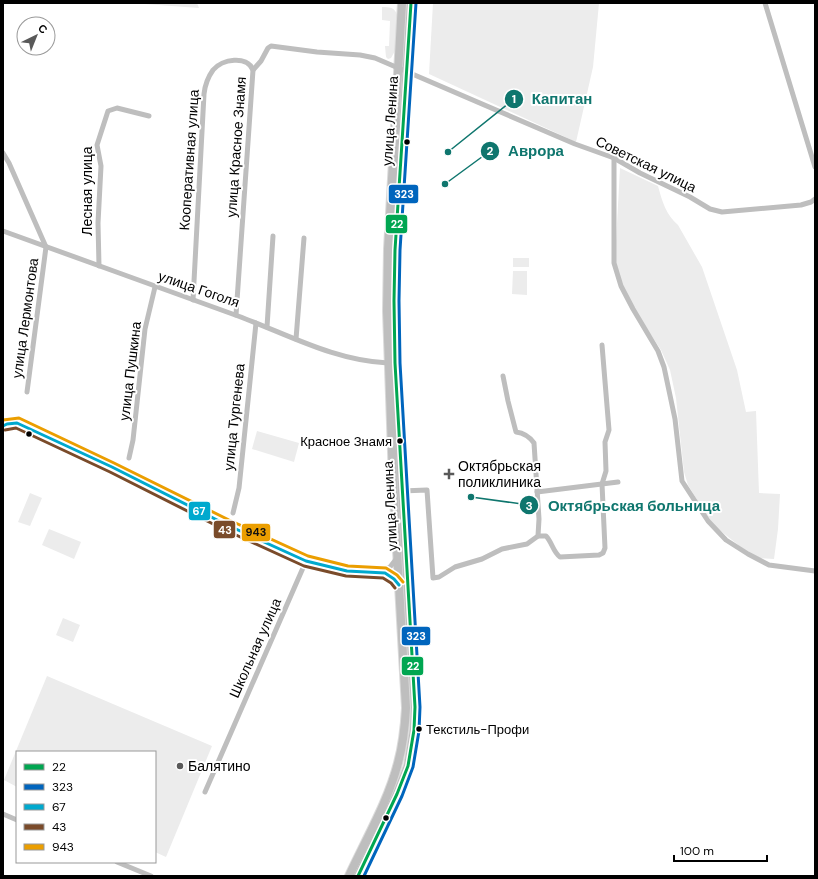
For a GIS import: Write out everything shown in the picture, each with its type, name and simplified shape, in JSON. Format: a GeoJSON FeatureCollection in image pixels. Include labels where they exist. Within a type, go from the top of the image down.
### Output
{"type":"FeatureCollection","features":[{"type":"Feature","properties":{"kind":"main road","name":"улица Ленина"},"geometry":{"type":"LineString","coordinates":[[358,876],[402,783],[409,762],[414,730],[415,707],[395,363],[394,301],[402,70],[402,3]]}},
{"type":"Feature","properties":{"kind":"main road","name":"улица Ленина"},"geometry":{"type":"LineString","coordinates":[[349,876],[391,785],[402,749],[406,708],[397,558],[387,311],[388,249],[402,70],[411,3]]}},
{"type":"Feature","properties":{"kind":"street"},"geometry":{"type":"LineString","coordinates":[[765,3],[815,167]]}},
{"type":"Feature","properties":{"kind":"street","name":"улица Красное Знамя"},"geometry":{"type":"LineString","coordinates":[[236,315],[253,70],[261,62],[268,48],[271,46],[317,52],[360,55],[375,58],[402,70]]}},
{"type":"Feature","properties":{"kind":"street","name":"Кооперативная улица"},"geometry":{"type":"LineString","coordinates":[[193,300],[206,85],[214,69],[229,61],[246,61],[251,65],[253,70]]}},
{"type":"Feature","properties":{"kind":"street","name":"Советская улица"},"geometry":{"type":"LineString","coordinates":[[402,70],[575,144],[614,158],[710,209],[722,212],[801,205],[815,199]]}},
{"type":"Feature","properties":{"kind":"street","name":"Лесная улица"},"geometry":{"type":"LineString","coordinates":[[99,266],[98,223],[101,166],[97,145],[108,111],[117,108],[149,116]]}},
{"type":"Feature","properties":{"kind":"street"},"geometry":{"type":"LineString","coordinates":[[3,154],[9,163],[46,248]]}},
{"type":"Feature","properties":{"kind":"street"},"geometry":{"type":"LineString","coordinates":[[614,158],[614,263],[622,286],[633,309],[658,351],[664,367],[675,419],[682,481],[708,521],[726,540],[769,565],[815,571]]}},
{"type":"Feature","properties":{"kind":"street","name":"улица Гоголя"},"geometry":{"type":"LineString","coordinates":[[3,232],[236,315],[296,339],[345,356],[388,363]]}},
{"type":"Feature","properties":{"kind":"street"},"geometry":{"type":"LineString","coordinates":[[267,327],[273,236]]}},
{"type":"Feature","properties":{"kind":"street"},"geometry":{"type":"LineString","coordinates":[[296,339],[304,238]]}},
{"type":"Feature","properties":{"kind":"street","name":"улица Лермонтова"},"geometry":{"type":"LineString","coordinates":[[26,392],[46,248]]}},
{"type":"Feature","properties":{"kind":"street","name":"улица Пушкина"},"geometry":{"type":"LineString","coordinates":[[129,458],[134,440],[145,329],[155,287]]}},
{"type":"Feature","properties":{"kind":"street","name":"улица Тургенева"},"geometry":{"type":"LineString","coordinates":[[233,513],[238,493],[256,323]]}},
{"type":"Feature","properties":{"kind":"street"},"geometry":{"type":"LineString","coordinates":[[402,491],[427,490],[433,578],[439,577],[455,567],[482,558],[502,549],[527,544],[538,536],[546,536],[550,540],[556,554],[560,557],[599,555],[603,553],[602,484],[606,471],[605,442],[609,430],[602,345]]}},
{"type":"Feature","properties":{"kind":"street"},"geometry":{"type":"LineString","coordinates":[[503,376],[516,432],[522,433],[529,437],[534,443],[539,519],[538,536]]}},
{"type":"Feature","properties":{"kind":"street"},"geometry":{"type":"LineString","coordinates":[[3,426],[18,423],[112,467],[227,525],[306,561],[347,571],[381,572],[390,575],[399,585]]}},
{"type":"Feature","properties":{"kind":"street"},"geometry":{"type":"LineString","coordinates":[[537,492],[618,482]]}},
{"type":"Feature","properties":{"kind":"street"},"geometry":{"type":"LineString","coordinates":[[381,572],[390,566],[397,558]]}},
{"type":"Feature","properties":{"kind":"street","name":"Школьная улица"},"geometry":{"type":"LineString","coordinates":[[205,792],[306,561]]}},
{"type":"Feature","properties":{"kind":"street"},"geometry":{"type":"LineString","coordinates":[[3,814],[16,820]]}},
{"type":"Feature","properties":{"kind":"street"},"geometry":{"type":"LineString","coordinates":[[119,863],[151,876]]}},
{"type":"Feature","properties":{"kind":"shaded area"},"geometry":{"type":"Polygon","coordinates":[[[131,3],[197,3],[199,8],[131,3]]]}},
{"type":"Feature","properties":{"kind":"shaded area"},"geometry":{"type":"Polygon","coordinates":[[[433,3],[599,3],[593,67],[576,142],[429,74],[433,3]]]}},
{"type":"Feature","properties":{"kind":"shaded area"},"geometry":{"type":"Polygon","coordinates":[[[382,7],[389,7],[393,9],[397,15],[395,51],[391,58],[388,59],[386,57],[385,46],[389,46],[390,21],[382,20],[382,7]]]}},
{"type":"Feature","properties":{"kind":"shaded area"},"geometry":{"type":"Polygon","coordinates":[[[620,168],[658,186],[667,212],[678,225],[702,267],[737,370],[746,412],[756,411],[759,493],[780,494],[778,529],[774,559],[760,558],[742,548],[717,528],[709,519],[688,485],[684,472],[676,398],[670,370],[661,350],[632,306],[618,279],[615,261],[620,168]]]}},
{"type":"Feature","properties":{"kind":"shaded area"},"geometry":{"type":"Polygon","coordinates":[[[513,258],[529,258],[529,267],[513,267],[513,258]]]}},
{"type":"Feature","properties":{"kind":"shaded area"},"geometry":{"type":"Polygon","coordinates":[[[513,271],[527,271],[527,295],[512,294],[513,271]]]}},
{"type":"Feature","properties":{"kind":"shaded area"},"geometry":{"type":"Polygon","coordinates":[[[257,431],[299,443],[294,462],[252,449],[257,431]]]}},
{"type":"Feature","properties":{"kind":"shaded area"},"geometry":{"type":"Polygon","coordinates":[[[30,493],[42,498],[30,526],[18,522],[30,493]]]}},
{"type":"Feature","properties":{"kind":"shaded area"},"geometry":{"type":"Polygon","coordinates":[[[49,529],[81,542],[74,559],[42,545],[49,529]]]}},
{"type":"Feature","properties":{"kind":"shaded area"},"geometry":{"type":"Polygon","coordinates":[[[63,618],[80,625],[73,642],[56,635],[63,618]]]}},
{"type":"Feature","properties":{"kind":"shaded area","name":"Балятино"},"geometry":{"type":"Polygon","coordinates":[[[47,676],[212,746],[166,857],[156,852],[156,751],[16,751],[16,786],[4,780],[47,676]]]}},
{"type":"Feature","properties":{"kind":"transit line","name":"22"},"geometry":{"type":"LineString","coordinates":[[358,876],[397,794],[408,766],[414,730],[415,707],[395,363],[394,301],[395,250],[411,3]]}},
{"type":"Feature","properties":{"kind":"transit line","name":"323"},"geometry":{"type":"LineString","coordinates":[[364,876],[402,796],[413,767],[419,731],[420,707],[400,363],[399,301],[400,250],[416,3]]}},
{"type":"Feature","properties":{"kind":"transit line","name":"943"},"geometry":{"type":"LineString","coordinates":[[3,420],[19,418],[229,520],[308,556],[348,566],[386,568],[397,575],[403,582]]}},
{"type":"Feature","properties":{"kind":"transit line","name":"67"},"geometry":{"type":"LineString","coordinates":[[3,426],[17,423],[112,467],[227,525],[306,561],[347,571],[385,573],[394,579],[399,585]]}},
{"type":"Feature","properties":{"kind":"transit line","name":"43"},"geometry":{"type":"LineString","coordinates":[[5,430],[16,428],[110,472],[225,530],[304,566],[346,576],[383,578],[391,583],[395,588]]}},
{"type":"Feature","properties":{"kind":"place","name":"Капитан"},"geometry":{"type":"Point","coordinates":[448,152]}},
{"type":"Feature","properties":{"kind":"place","name":"Аврора"},"geometry":{"type":"Point","coordinates":[445,184]}},
{"type":"Feature","properties":{"kind":"place","name":"Красное Знамя"},"geometry":{"type":"Point","coordinates":[400,441]}},
{"type":"Feature","properties":{"kind":"place","name":"Октябрьская поликлиника"},"geometry":{"type":"Point","coordinates":[449,474]}},
{"type":"Feature","properties":{"kind":"place","name":"Октябрьская больница"},"geometry":{"type":"Point","coordinates":[471,497]}},
{"type":"Feature","properties":{"kind":"place","name":"Текстиль-Профи"},"geometry":{"type":"Point","coordinates":[419,729]}},
{"type":"Feature","properties":{"kind":"place","name":"Балятино"},"geometry":{"type":"Point","coordinates":[180,766]}}]}
